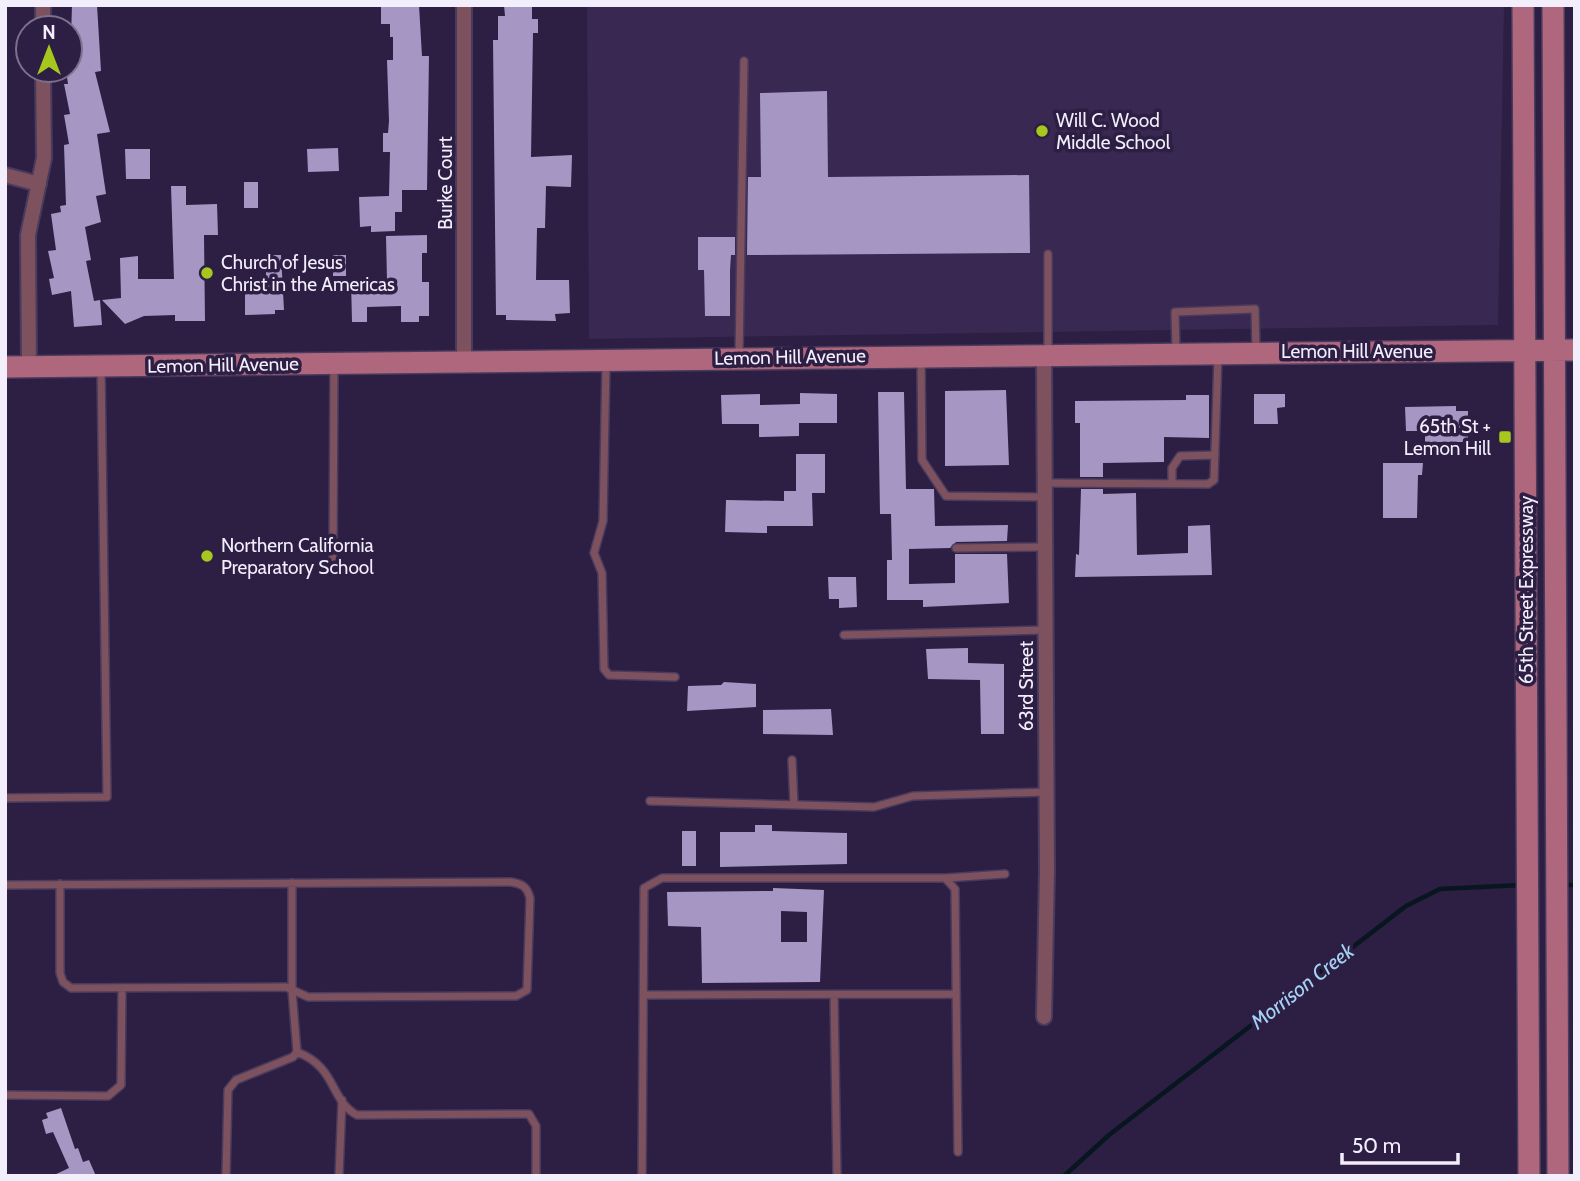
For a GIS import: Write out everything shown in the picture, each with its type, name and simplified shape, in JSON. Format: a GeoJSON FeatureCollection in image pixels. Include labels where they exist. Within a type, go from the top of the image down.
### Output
{"type":"FeatureCollection","features":[{"type":"Feature","properties":{"kind":"main road","name":"65th Street Expressway"},"geometry":{"type":"LineString","coordinates":[[1523,5],[1529,1176]]}},
{"type":"Feature","properties":{"kind":"main road","name":"65th Street Expressway"},"geometry":{"type":"LineString","coordinates":[[1553,5],[1564,350],[1556,854],[1558,1176]]}},
{"type":"Feature","properties":{"kind":"main road","name":"Lemon Hill Avenue"},"geometry":{"type":"LineString","coordinates":[[5,367],[1256,351],[1564,350]]}},
{"type":"Feature","properties":{"kind":"street","name":"Burke Court"},"geometry":{"type":"LineString","coordinates":[[464,5],[464,361]]}},
{"type":"Feature","properties":{"kind":"street"},"geometry":{"type":"LineString","coordinates":[[29,367],[28,235],[44,158],[43,84]]}},
{"type":"Feature","properties":{"kind":"street"},"geometry":{"type":"LineString","coordinates":[[5,175],[39,184]]}},
{"type":"Feature","properties":{"kind":"street","name":"63rd Street"},"geometry":{"type":"LineString","coordinates":[[1044,1017],[1046,354]]}},
{"type":"Feature","properties":{"kind":"lane"},"geometry":{"type":"LineString","coordinates":[[738,358],[744,61]]}},
{"type":"Feature","properties":{"kind":"lane"},"geometry":{"type":"LineString","coordinates":[[1046,354],[1048,254]]}},
{"type":"Feature","properties":{"kind":"lane"},"geometry":{"type":"LineString","coordinates":[[1176,352],[1175,312],[1255,309],[1256,351]]}},
{"type":"Feature","properties":{"kind":"lane"},"geometry":{"type":"LineString","coordinates":[[921,355],[922,460],[946,496],[1208,484],[1214,480],[1218,352]]}},
{"type":"Feature","properties":{"kind":"lane"},"geometry":{"type":"LineString","coordinates":[[606,359],[603,521],[594,553],[602,573],[604,669],[609,674],[675,677]]}},
{"type":"Feature","properties":{"kind":"lane"},"geometry":{"type":"LineString","coordinates":[[333,562],[334,363]]}},
{"type":"Feature","properties":{"kind":"lane"},"geometry":{"type":"LineString","coordinates":[[5,798],[107,797],[101,366]]}},
{"type":"Feature","properties":{"kind":"lane"},"geometry":{"type":"LineString","coordinates":[[1172,484],[1172,468],[1180,456],[1215,455]]}},
{"type":"Feature","properties":{"kind":"lane"},"geometry":{"type":"LineString","coordinates":[[956,548],[1045,547]]}},
{"type":"Feature","properties":{"kind":"lane"},"geometry":{"type":"LineString","coordinates":[[845,635],[1045,630]]}},
{"type":"Feature","properties":{"kind":"lane"},"geometry":{"type":"LineString","coordinates":[[792,760],[794,804]]}},
{"type":"Feature","properties":{"kind":"lane"},"geometry":{"type":"LineString","coordinates":[[650,801],[874,807],[913,796],[1046,792]]}},
{"type":"Feature","properties":{"kind":"lane"},"geometry":{"type":"LineString","coordinates":[[642,1176],[644,888],[652,881],[662,878],[945,878],[1005,874]]}},
{"type":"Feature","properties":{"kind":"lane"},"geometry":{"type":"LineString","coordinates":[[945,878],[955,889],[958,1152]]}},
{"type":"Feature","properties":{"kind":"lane"},"geometry":{"type":"LineString","coordinates":[[5,885],[60,884],[511,882],[520,883],[527,889],[530,898],[528,983],[522,995],[308,997],[286,987],[71,988],[63,982],[60,973],[60,884]]}},
{"type":"Feature","properties":{"kind":"lane"},"geometry":{"type":"LineString","coordinates":[[226,1176],[228,1090],[236,1080],[293,1057],[297,1052],[292,991],[292,883]]}},
{"type":"Feature","properties":{"kind":"lane"},"geometry":{"type":"LineString","coordinates":[[5,1095],[108,1096],[116,1092],[121,1085],[122,988]]}},
{"type":"Feature","properties":{"kind":"lane"},"geometry":{"type":"LineString","coordinates":[[644,995],[956,995]]}},
{"type":"Feature","properties":{"kind":"lane"},"geometry":{"type":"LineString","coordinates":[[834,995],[837,1176]]}},
{"type":"Feature","properties":{"kind":"lane"},"geometry":{"type":"LineString","coordinates":[[297,1052],[323,1067],[349,1111],[357,1115],[529,1114],[536,1126],[536,1176]]}},
{"type":"Feature","properties":{"kind":"lane"},"geometry":{"type":"LineString","coordinates":[[339,1176],[342,1099]]}},
{"type":"Feature","properties":{"kind":"shaded area"},"geometry":{"type":"Polygon","coordinates":[[[587,5],[1504,5],[1498,325],[589,339],[587,5]]]}},
{"type":"Feature","properties":{"kind":"building"},"geometry":{"type":"Polygon","coordinates":[[[72,5],[97,5],[101,71],[95,72],[110,132],[97,134],[106,194],[96,196],[101,222],[85,227],[91,260],[86,261],[94,301],[100,300],[102,325],[74,327],[71,291],[52,295],[49,279],[54,278],[48,251],[56,250],[51,214],[61,212],[60,206],[66,205],[64,145],[69,144],[64,115],[70,114],[64,84],[84,84],[84,14],[72,14],[72,5]]]}},
{"type":"Feature","properties":{"kind":"building"},"geometry":{"type":"Polygon","coordinates":[[[381,5],[419,5],[422,56],[429,56],[427,190],[402,190],[402,212],[395,212],[395,231],[371,232],[371,226],[360,227],[359,197],[389,196],[390,152],[383,152],[383,133],[388,133],[387,60],[393,60],[393,37],[390,37],[390,24],[381,24],[381,5]]]}},
{"type":"Feature","properties":{"kind":"building"},"geometry":{"type":"Polygon","coordinates":[[[504,5],[532,5],[532,19],[538,19],[538,33],[533,33],[531,157],[572,155],[571,187],[546,186],[545,228],[537,228],[536,280],[569,280],[570,313],[555,314],[556,321],[506,320],[506,315],[496,315],[493,40],[498,40],[498,16],[505,16],[504,5]]]}},
{"type":"Feature","properties":{"kind":"building"},"geometry":{"type":"Polygon","coordinates":[[[827,91],[828,177],[1029,175],[1030,253],[747,255],[748,177],[761,177],[760,93],[827,91]]]}},
{"type":"Feature","properties":{"kind":"building"},"geometry":{"type":"Polygon","coordinates":[[[338,148],[339,171],[308,172],[307,149],[338,148]]]}},
{"type":"Feature","properties":{"kind":"building"},"geometry":{"type":"Polygon","coordinates":[[[125,149],[150,149],[150,179],[126,179],[125,149]]]}},
{"type":"Feature","properties":{"kind":"building"},"geometry":{"type":"Polygon","coordinates":[[[244,182],[258,182],[258,208],[244,208],[244,182]]]}},
{"type":"Feature","properties":{"kind":"building"},"geometry":{"type":"Polygon","coordinates":[[[171,186],[186,186],[186,205],[217,204],[218,235],[204,235],[205,321],[175,321],[175,315],[144,316],[125,324],[102,300],[121,298],[120,258],[138,256],[138,279],[174,279],[171,186]]]}},
{"type":"Feature","properties":{"kind":"building"},"geometry":{"type":"Polygon","coordinates":[[[427,235],[427,253],[422,253],[422,282],[429,282],[429,316],[419,316],[419,322],[401,322],[401,306],[367,307],[367,322],[352,322],[351,281],[387,281],[386,236],[427,235]]]}},
{"type":"Feature","properties":{"kind":"building"},"geometry":{"type":"Polygon","coordinates":[[[698,237],[735,237],[735,255],[731,255],[730,270],[730,316],[705,316],[704,270],[698,270],[698,237]]]}},
{"type":"Feature","properties":{"kind":"building"},"geometry":{"type":"Polygon","coordinates":[[[266,255],[281,255],[284,310],[275,310],[275,314],[245,315],[245,288],[266,287],[266,255]]]}},
{"type":"Feature","properties":{"kind":"building"},"geometry":{"type":"Polygon","coordinates":[[[333,255],[346,255],[346,276],[333,276],[333,255]]]}},
{"type":"Feature","properties":{"kind":"building"},"geometry":{"type":"Polygon","coordinates":[[[1006,390],[1009,465],[945,466],[945,391],[1006,390]]]}},
{"type":"Feature","properties":{"kind":"building"},"geometry":{"type":"Polygon","coordinates":[[[878,392],[904,392],[906,489],[934,489],[935,526],[1008,525],[1007,541],[956,542],[950,548],[909,549],[909,584],[955,583],[955,554],[1007,554],[1009,603],[923,607],[923,600],[887,600],[887,560],[892,560],[891,514],[880,514],[878,392]]]}},
{"type":"Feature","properties":{"kind":"building"},"geometry":{"type":"Polygon","coordinates":[[[800,393],[837,394],[837,423],[799,423],[799,436],[759,437],[759,424],[722,424],[721,395],[760,394],[760,405],[800,404],[800,393]]]}},
{"type":"Feature","properties":{"kind":"building"},"geometry":{"type":"Polygon","coordinates":[[[1254,394],[1285,394],[1285,407],[1277,408],[1278,424],[1254,424],[1254,394]]]}},
{"type":"Feature","properties":{"kind":"building"},"geometry":{"type":"Polygon","coordinates":[[[1186,395],[1209,395],[1209,438],[1164,437],[1164,462],[1103,463],[1103,477],[1080,477],[1080,423],[1075,423],[1075,401],[1186,400],[1186,395]]]}},
{"type":"Feature","properties":{"kind":"building"},"geometry":{"type":"Polygon","coordinates":[[[1456,406],[1456,411],[1468,411],[1468,442],[1425,442],[1425,431],[1406,431],[1405,407],[1456,406]]]}},
{"type":"Feature","properties":{"kind":"building"},"geometry":{"type":"Polygon","coordinates":[[[796,454],[825,454],[825,493],[812,493],[813,526],[767,526],[767,533],[725,532],[726,500],[784,501],[784,491],[796,491],[796,454]]]}},
{"type":"Feature","properties":{"kind":"building"},"geometry":{"type":"Polygon","coordinates":[[[1383,463],[1423,463],[1422,475],[1418,475],[1417,518],[1383,518],[1383,463]]]}},
{"type":"Feature","properties":{"kind":"building"},"geometry":{"type":"Polygon","coordinates":[[[1081,489],[1103,489],[1103,494],[1136,493],[1137,555],[1188,553],[1188,526],[1210,525],[1212,575],[1075,577],[1076,554],[1079,555],[1081,489]]]}},
{"type":"Feature","properties":{"kind":"building"},"geometry":{"type":"Polygon","coordinates":[[[828,577],[856,577],[857,607],[839,608],[839,599],[829,599],[828,577]]]}},
{"type":"Feature","properties":{"kind":"building"},"geometry":{"type":"Polygon","coordinates":[[[968,648],[968,663],[1004,664],[1004,734],[981,734],[980,680],[928,679],[926,649],[968,648]]]}},
{"type":"Feature","properties":{"kind":"building"},"geometry":{"type":"Polygon","coordinates":[[[724,682],[756,684],[756,707],[687,711],[688,686],[721,685],[724,682]]]}},
{"type":"Feature","properties":{"kind":"building"},"geometry":{"type":"Polygon","coordinates":[[[831,709],[833,735],[763,734],[763,710],[831,709]]]}},
{"type":"Feature","properties":{"kind":"building"},"geometry":{"type":"Polygon","coordinates":[[[755,825],[772,825],[772,831],[847,833],[847,864],[720,867],[720,832],[755,832],[755,825]]]}},
{"type":"Feature","properties":{"kind":"building"},"geometry":{"type":"Polygon","coordinates":[[[682,831],[696,831],[696,866],[682,866],[682,831]]]}},
{"type":"Feature","properties":{"kind":"building"},"geometry":{"type":"Polygon","coordinates":[[[773,888],[824,890],[820,982],[702,983],[701,927],[668,926],[667,892],[773,891],[773,888]],[[781,911],[781,942],[807,942],[807,912],[781,911]]]}},
{"type":"Feature","properties":{"kind":"building"},"geometry":{"type":"Polygon","coordinates":[[[61,1108],[75,1149],[78,1148],[83,1162],[89,1160],[96,1176],[52,1176],[69,1168],[53,1132],[46,1134],[42,1120],[48,1118],[46,1113],[61,1108]]]}},
{"type":"Feature","properties":{"kind":"waterway","name":"Morrison Creek"},"geometry":{"type":"LineString","coordinates":[[1064,1176],[1109,1135],[1406,906],[1440,889],[1521,885]]}},
{"type":"Feature","properties":{"kind":"waterway","name":"Morrison Creek"},"geometry":{"type":"LineString","coordinates":[[1562,885],[1575,885]]}},
{"type":"Feature","properties":{"kind":"place","name":"Will C. Wood Middle School"},"geometry":{"type":"Point","coordinates":[1042,131]}},
{"type":"Feature","properties":{"kind":"place","name":"Church of Jesus Christ in the Americas"},"geometry":{"type":"Point","coordinates":[207,273]}},
{"type":"Feature","properties":{"kind":"place","name":"65th St + Lemon Hill"},"geometry":{"type":"Point","coordinates":[1505,437]}},
{"type":"Feature","properties":{"kind":"place","name":"Northern California Preparatory School"},"geometry":{"type":"Point","coordinates":[207,556]}}]}
